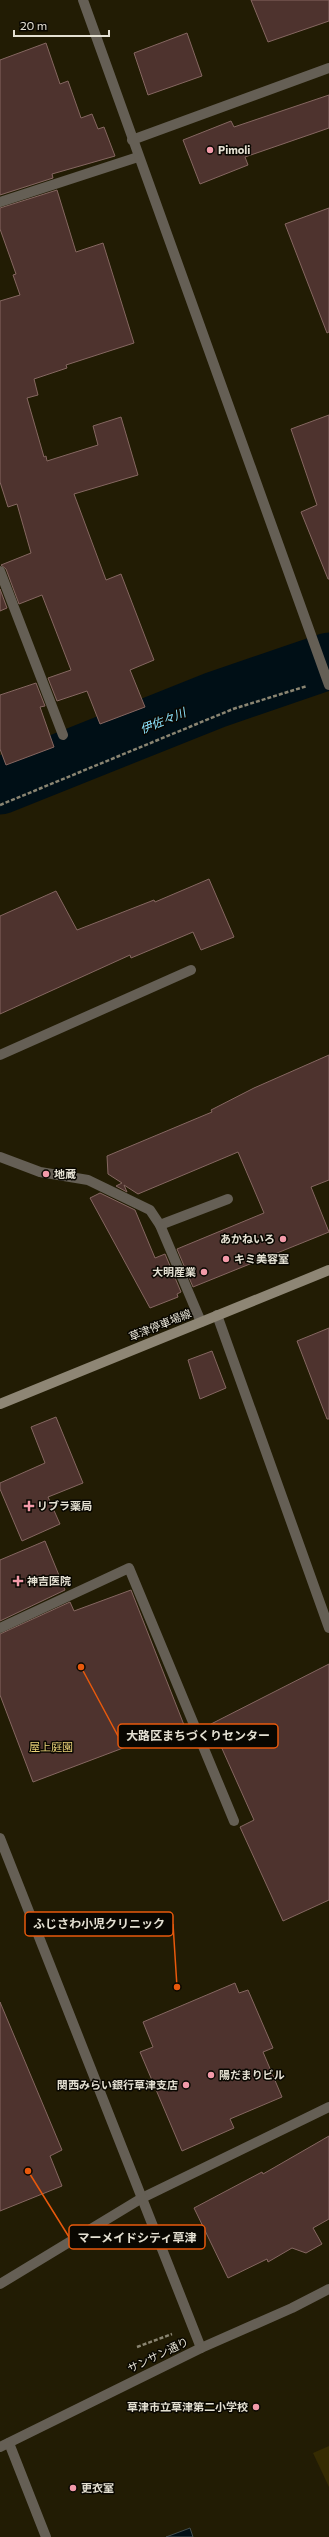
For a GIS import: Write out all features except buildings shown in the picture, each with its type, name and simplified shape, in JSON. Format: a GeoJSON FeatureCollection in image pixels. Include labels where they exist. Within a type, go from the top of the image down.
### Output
{"type":"FeatureCollection","features":[{"type":"Feature","properties":{"kind":"main road","name":"草津停車場線"},"geometry":{"type":"LineString","coordinates":[[0,1404],[329,1270]]}},
{"type":"Feature","properties":{"kind":"street"},"geometry":{"type":"LineString","coordinates":[[83,0],[138,157],[328,682]]}},
{"type":"Feature","properties":{"kind":"street"},"geometry":{"type":"LineString","coordinates":[[132,140],[329,68]]}},
{"type":"Feature","properties":{"kind":"street"},"geometry":{"type":"LineString","coordinates":[[0,202],[138,157]]}},
{"type":"Feature","properties":{"kind":"street"},"geometry":{"type":"LineString","coordinates":[[0,570],[63,735]]}},
{"type":"Feature","properties":{"kind":"street"},"geometry":{"type":"LineString","coordinates":[[0,1055],[191,970]]}},
{"type":"Feature","properties":{"kind":"street"},"geometry":{"type":"LineString","coordinates":[[0,1157],[40,1172],[88,1180],[150,1210],[160,1225],[201,1322]]}},
{"type":"Feature","properties":{"kind":"street"},"geometry":{"type":"LineString","coordinates":[[160,1225],[228,1200]]}},
{"type":"Feature","properties":{"kind":"street"},"geometry":{"type":"LineString","coordinates":[[216,1315],[329,1628]]}},
{"type":"Feature","properties":{"kind":"street"},"geometry":{"type":"LineString","coordinates":[[0,1628],[129,1568],[234,1821]]}},
{"type":"Feature","properties":{"kind":"street"},"geometry":{"type":"LineString","coordinates":[[0,1838],[201,2348]]}},
{"type":"Feature","properties":{"kind":"street"},"geometry":{"type":"LineString","coordinates":[[0,2284],[142,2198],[329,2107]]}},
{"type":"Feature","properties":{"kind":"street","name":"サンサン通り"},"geometry":{"type":"LineString","coordinates":[[5,2445],[201,2348],[292,2308],[329,2289]]}},
{"type":"Feature","properties":{"kind":"street"},"geometry":{"type":"LineString","coordinates":[[5,2445],[46,2537]]}},
{"type":"Feature","properties":{"kind":"path"},"geometry":{"type":"LineString","coordinates":[[0,805],[232,709],[309,685]]}},
{"type":"Feature","properties":{"kind":"shaded area"},"geometry":{"type":"Polygon","coordinates":[[[329,2446],[329,2487],[313,2453],[329,2446]]]}},
{"type":"Feature","properties":{"kind":"shaded area"},"geometry":{"type":"Polygon","coordinates":[[[190,2528],[193,2537],[166,2537],[190,2528]]]}},
{"type":"Feature","properties":{"kind":"waterway","name":"伊佐々川"},"geometry":{"type":"LineString","coordinates":[[0,786],[215,700],[329,661]]}},
{"type":"Feature","properties":{"kind":"place","name":"Pimoli"},"geometry":{"type":"Point","coordinates":[210,150]}},
{"type":"Feature","properties":{"kind":"place","name":"地蔵"},"geometry":{"type":"Point","coordinates":[46,1174]}},
{"type":"Feature","properties":{"kind":"place","name":"あかねいろ"},"geometry":{"type":"Point","coordinates":[283,1239]}},
{"type":"Feature","properties":{"kind":"place","name":"キミ美容室"},"geometry":{"type":"Point","coordinates":[226,1259]}},
{"type":"Feature","properties":{"kind":"place","name":"大明産業"},"geometry":{"type":"Point","coordinates":[204,1272]}},
{"type":"Feature","properties":{"kind":"place","name":"リブラ薬局"},"geometry":{"type":"Point","coordinates":[29,1506]}},
{"type":"Feature","properties":{"kind":"place","name":"神吉医院"},"geometry":{"type":"Point","coordinates":[18,1581]}},
{"type":"Feature","properties":{"kind":"place","name":"大路区まちづくりセンター"},"geometry":{"type":"Point","coordinates":[81,1667]}},
{"type":"Feature","properties":{"kind":"place","name":"ふじさわ小児クリニック"},"geometry":{"type":"Point","coordinates":[177,1987]}},
{"type":"Feature","properties":{"kind":"place","name":"陽だまりビル"},"geometry":{"type":"Point","coordinates":[211,2075]}},
{"type":"Feature","properties":{"kind":"place","name":"関西みらい銀行草津支店"},"geometry":{"type":"Point","coordinates":[186,2085]}},
{"type":"Feature","properties":{"kind":"place","name":"マーメイドシティ草津"},"geometry":{"type":"Point","coordinates":[28,2171]}},
{"type":"Feature","properties":{"kind":"place","name":"草津市立草津第二小学校"},"geometry":{"type":"Point","coordinates":[256,2407]}},
{"type":"Feature","properties":{"kind":"place","name":"更衣室"},"geometry":{"type":"Point","coordinates":[73,2488]}},
{"type":"Feature","properties":{"kind":"park label","name":"屋上庭園"},"geometry":{"type":"Point","coordinates":[51,1747]}}]}
